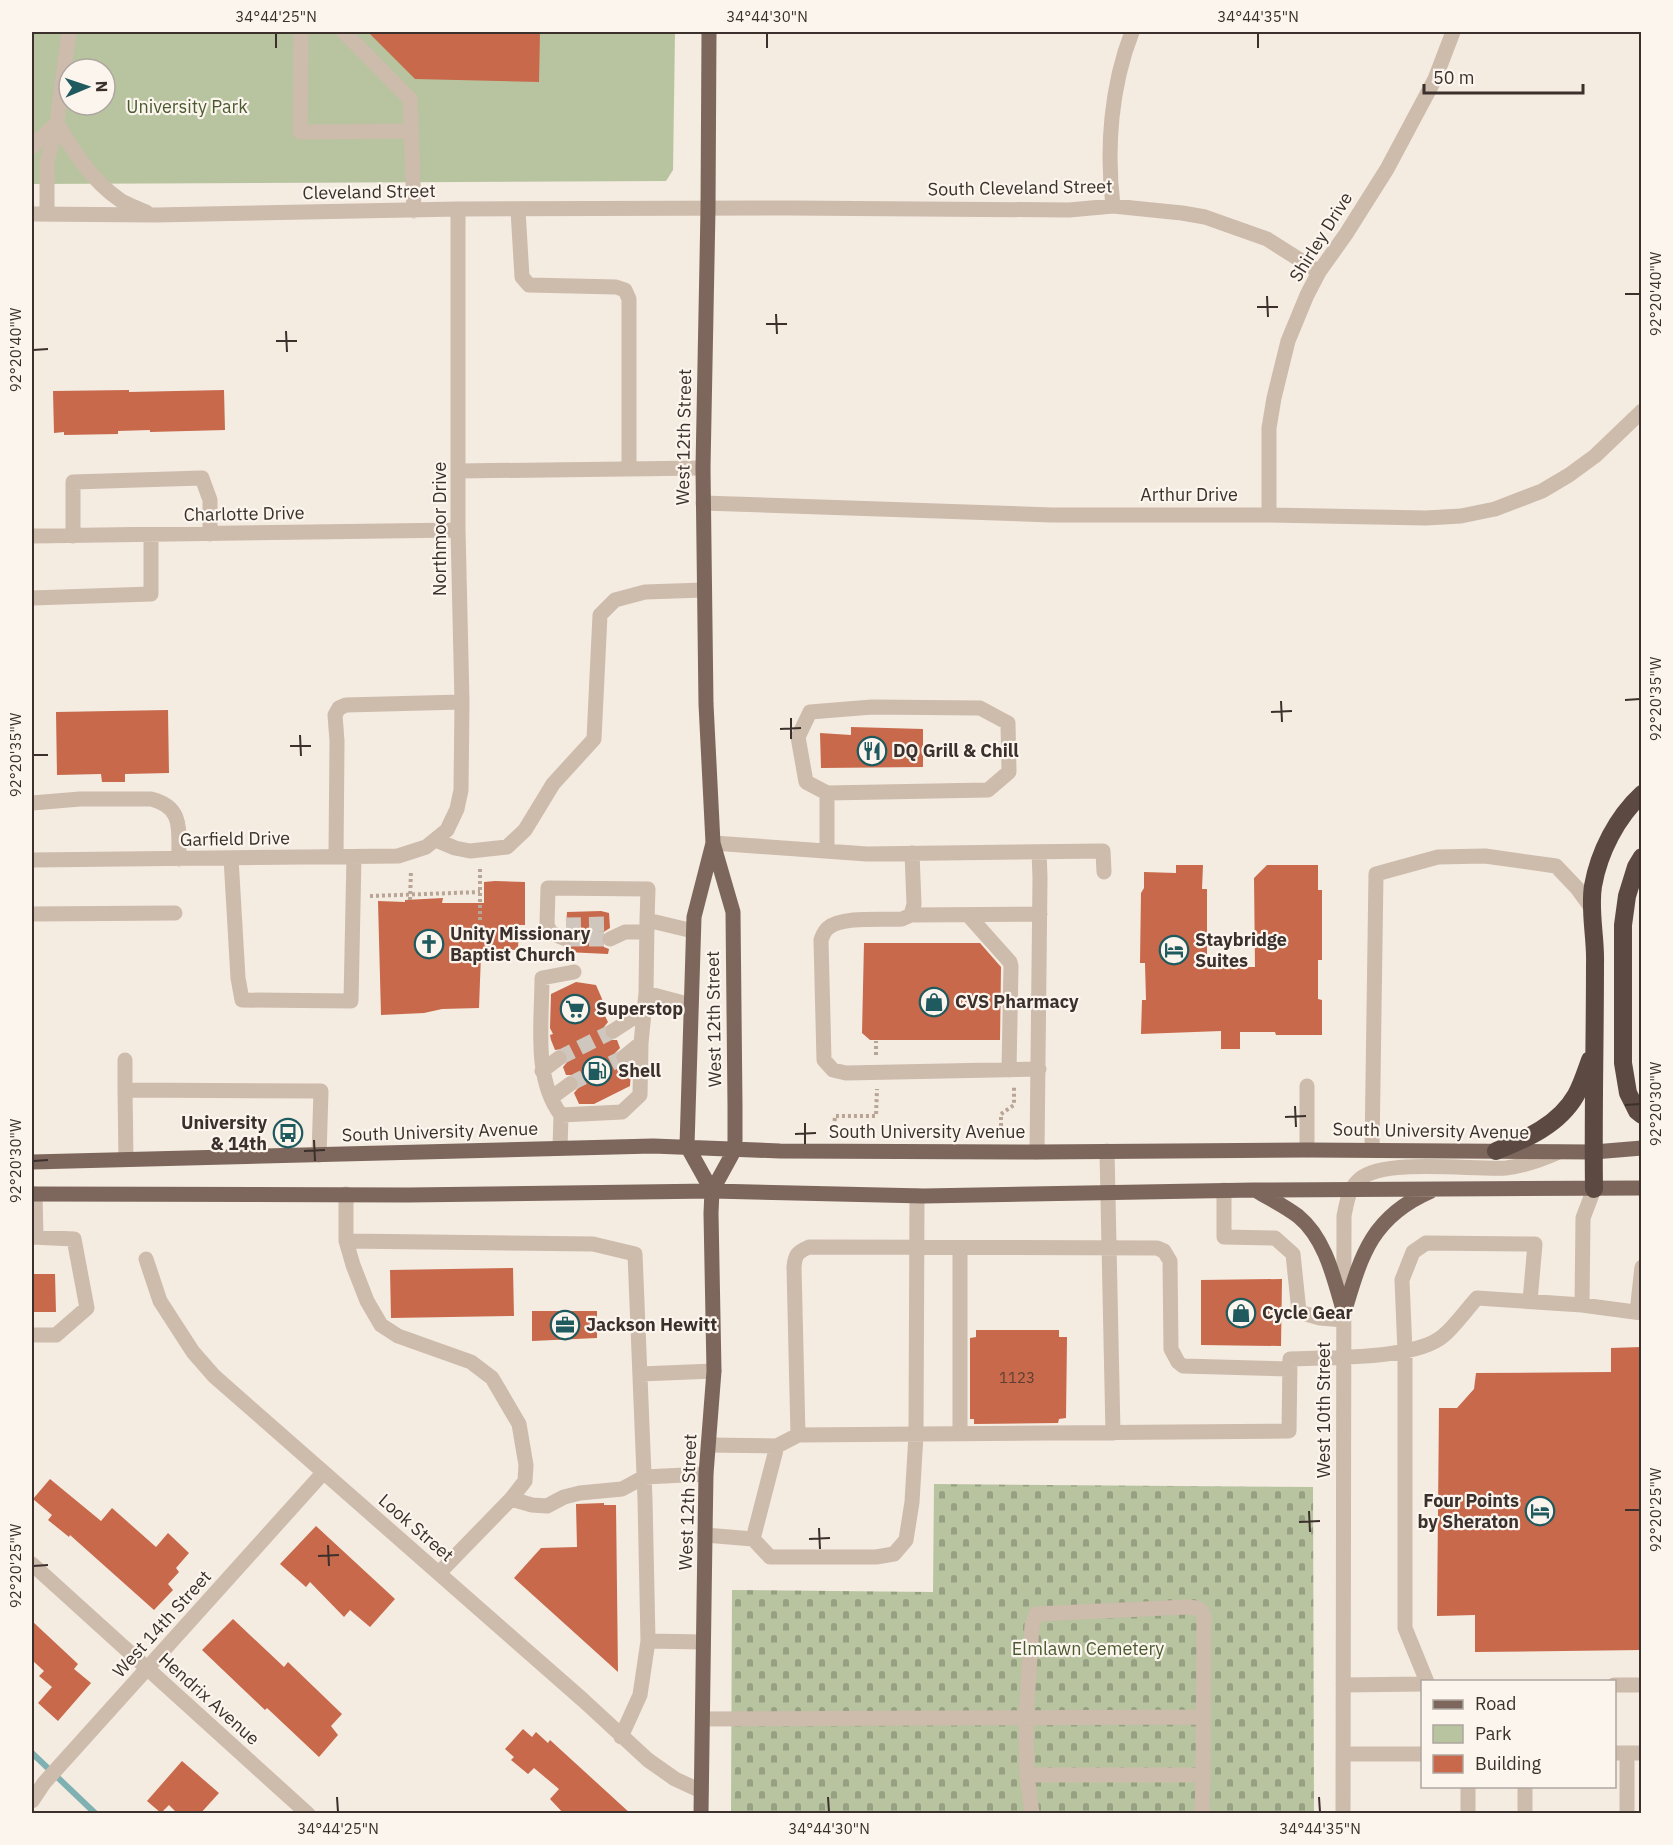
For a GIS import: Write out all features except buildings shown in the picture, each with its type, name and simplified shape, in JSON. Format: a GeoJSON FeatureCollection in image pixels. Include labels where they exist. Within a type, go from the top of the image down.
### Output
{"type":"FeatureCollection","features":[{"type":"Feature","properties":{"kind":"highway"},"geometry":{"type":"LineString","coordinates":[[1594,1189],[1596,943],[1593,887],[1601,856],[1615,827],[1641,794]]}},
{"type":"Feature","properties":{"kind":"highway"},"geometry":{"type":"LineString","coordinates":[[1641,856],[1627,896],[1623,925],[1623,1063],[1628,1093],[1641,1115]]}},
{"type":"Feature","properties":{"kind":"highway"},"geometry":{"type":"LineString","coordinates":[[1496,1151],[1527,1139],[1547,1127],[1561,1114],[1575,1096],[1594,1050]]}},
{"type":"Feature","properties":{"kind":"main road","name":"West 12th Street"},"geometry":{"type":"LineString","coordinates":[[701,1814],[706,1474],[714,1371],[712,1191],[735,1149],[733,912],[713,843],[706,704],[703,468],[709,32]]}},
{"type":"Feature","properties":{"kind":"main road","name":"West 12th Street"},"geometry":{"type":"LineString","coordinates":[[687,1146],[694,917],[713,843]]}},
{"type":"Feature","properties":{"kind":"main road","name":"South University Avenue"},"geometry":{"type":"LineString","coordinates":[[32,1162],[687,1146],[780,1151],[1037,1152],[1372,1150],[1594,1152],[1641,1148]]}},
{"type":"Feature","properties":{"kind":"main road"},"geometry":{"type":"LineString","coordinates":[[687,1146],[712,1191]]}},
{"type":"Feature","properties":{"kind":"main road"},"geometry":{"type":"LineString","coordinates":[[1344,1317],[1359,1262],[1376,1232],[1407,1204],[1437,1188]]}},
{"type":"Feature","properties":{"kind":"main road"},"geometry":{"type":"LineString","coordinates":[[33,1194],[712,1191],[917,1196],[1224,1190],[1641,1188]]}},
{"type":"Feature","properties":{"kind":"main road"},"geometry":{"type":"LineString","coordinates":[[1254,1190],[1297,1215],[1313,1232],[1325,1254],[1344,1317]]}},
{"type":"Feature","properties":{"kind":"street"},"geometry":{"type":"LineString","coordinates":[[47,214],[47,162],[57,123],[69,32]]}},
{"type":"Feature","properties":{"kind":"street"},"geometry":{"type":"LineString","coordinates":[[301,32],[300,132],[411,131]]}},
{"type":"Feature","properties":{"kind":"street"},"geometry":{"type":"LineString","coordinates":[[344,32],[410,99],[414,211]]}},
{"type":"Feature","properties":{"kind":"street"},"geometry":{"type":"LineString","coordinates":[[1113,206],[1110,183],[1112,120],[1120,68],[1132,32]]}},
{"type":"Feature","properties":{"kind":"street","name":"Shirley Drive"},"geometry":{"type":"LineString","coordinates":[[1269,515],[1269,428],[1288,341],[1306,295],[1319,272],[1387,169],[1435,79],[1453,32]]}},
{"type":"Feature","properties":{"kind":"street"},"geometry":{"type":"LineString","coordinates":[[32,147],[57,123]]}},
{"type":"Feature","properties":{"kind":"street"},"geometry":{"type":"LineString","coordinates":[[57,123],[70,145],[101,184],[121,201],[155,215]]}},
{"type":"Feature","properties":{"kind":"street","name":"South Cleveland Street"},"geometry":{"type":"LineString","coordinates":[[708,209],[1069,210],[1113,206],[1182,213],[1224,222],[1267,239],[1319,272]]}},
{"type":"Feature","properties":{"kind":"street","name":"Cleveland Street"},"geometry":{"type":"LineString","coordinates":[[32,214],[155,215],[708,209]]}},
{"type":"Feature","properties":{"kind":"street","name":"Northmoor Drive"},"geometry":{"type":"LineString","coordinates":[[436,840],[452,822],[461,790],[458,210]]}},
{"type":"Feature","properties":{"kind":"street"},"geometry":{"type":"LineString","coordinates":[[518,210],[522,277],[530,285],[616,286],[625,290],[629,299],[629,469]]}},
{"type":"Feature","properties":{"kind":"street","name":"Arthur Drive"},"geometry":{"type":"LineString","coordinates":[[703,503],[1052,515],[1426,518],[1461,516],[1495,509],[1534,495],[1569,475],[1595,456],[1641,411]]}},
{"type":"Feature","properties":{"kind":"street"},"geometry":{"type":"LineString","coordinates":[[459,471],[703,468]]}},
{"type":"Feature","properties":{"kind":"street"},"geometry":{"type":"LineString","coordinates":[[73,536],[72,482],[202,478],[210,500],[210,534]]}},
{"type":"Feature","properties":{"kind":"street","name":"Charlotte Drive"},"geometry":{"type":"LineString","coordinates":[[32,536],[458,530]]}},
{"type":"Feature","properties":{"kind":"street"},"geometry":{"type":"LineString","coordinates":[[32,598],[151,594],[151,535]]}},
{"type":"Feature","properties":{"kind":"street"},"geometry":{"type":"LineString","coordinates":[[436,840],[470,851],[507,847],[525,830],[553,784],[594,739],[600,615],[615,600],[645,592],[704,590]]}},
{"type":"Feature","properties":{"kind":"street"},"geometry":{"type":"LineString","coordinates":[[336,857],[337,741],[335,715],[339,708],[346,705],[462,702]]}},
{"type":"Feature","properties":{"kind":"street"},"geometry":{"type":"LineString","coordinates":[[872,707],[981,708],[1008,723],[1009,772],[988,790],[827,793],[806,782],[798,737],[810,712],[872,707]]}},
{"type":"Feature","properties":{"kind":"street"},"geometry":{"type":"LineString","coordinates":[[827,793],[827,851]]}},
{"type":"Feature","properties":{"kind":"street"},"geometry":{"type":"LineString","coordinates":[[32,803],[80,799],[162,802],[172,808],[178,818],[179,859]]}},
{"type":"Feature","properties":{"kind":"street","name":"Garfield Drive"},"geometry":{"type":"LineString","coordinates":[[32,860],[398,856],[410,854],[436,840]]}},
{"type":"Feature","properties":{"kind":"street"},"geometry":{"type":"LineString","coordinates":[[713,843],[867,854],[1103,851],[1104,872]]}},
{"type":"Feature","properties":{"kind":"street"},"geometry":{"type":"LineString","coordinates":[[1037,1152],[1039,852]]}},
{"type":"Feature","properties":{"kind":"street"},"geometry":{"type":"LineString","coordinates":[[911,915],[914,904],[912,854]]}},
{"type":"Feature","properties":{"kind":"street"},"geometry":{"type":"LineString","coordinates":[[1372,1150],[1376,874],[1438,857],[1485,856],[1556,866],[1577,888],[1593,910]]}},
{"type":"Feature","properties":{"kind":"street"},"geometry":{"type":"LineString","coordinates":[[231,858],[238,978],[242,1000],[351,1001],[354,857]]}},
{"type":"Feature","properties":{"kind":"street"},"geometry":{"type":"LineString","coordinates":[[561,1115],[622,1113],[640,1095],[641,1043],[646,993],[648,889],[548,888],[547,926],[551,933],[566,932]]}},
{"type":"Feature","properties":{"kind":"street"},"geometry":{"type":"LineString","coordinates":[[32,914],[175,913]]}},
{"type":"Feature","properties":{"kind":"street"},"geometry":{"type":"LineString","coordinates":[[1039,1069],[846,1073],[833,1070],[824,1060],[821,940],[825,930],[844,921],[902,920],[911,915],[1040,914]]}},
{"type":"Feature","properties":{"kind":"street"},"geometry":{"type":"LineString","coordinates":[[968,915],[1010,962],[1009,1070]]}},
{"type":"Feature","properties":{"kind":"street"},"geometry":{"type":"LineString","coordinates":[[610,932],[625,932],[647,926],[693,931]]}},
{"type":"Feature","properties":{"kind":"street"},"geometry":{"type":"LineString","coordinates":[[560,1148],[561,1115],[553,1104],[542,1071],[542,978],[574,972]]}},
{"type":"Feature","properties":{"kind":"street"},"geometry":{"type":"LineString","coordinates":[[646,993],[691,1005]]}},
{"type":"Feature","properties":{"kind":"street"},"geometry":{"type":"LineString","coordinates":[[613,1031],[644,1011]]}},
{"type":"Feature","properties":{"kind":"street"},"geometry":{"type":"LineString","coordinates":[[624,1057],[641,1043]]}},
{"type":"Feature","properties":{"kind":"street"},"geometry":{"type":"LineString","coordinates":[[542,1071],[559,1058]]}},
{"type":"Feature","properties":{"kind":"street"},"geometry":{"type":"LineString","coordinates":[[125,1060],[126,1159]]}},
{"type":"Feature","properties":{"kind":"street"},"geometry":{"type":"LineString","coordinates":[[551,1098],[570,1084]]}},
{"type":"Feature","properties":{"kind":"street"},"geometry":{"type":"LineString","coordinates":[[1307,1086],[1307,1150]]}},
{"type":"Feature","properties":{"kind":"street"},"geometry":{"type":"LineString","coordinates":[[125,1090],[321,1091],[319,1155]]}},
{"type":"Feature","properties":{"kind":"street"},"geometry":{"type":"LineString","coordinates":[[1107,1151],[1111,1248],[1113,1433]]}},
{"type":"Feature","properties":{"kind":"street"},"geometry":{"type":"LineString","coordinates":[[1350,1190],[1362,1177],[1390,1168],[1506,1168],[1532,1164],[1559,1152]]}},
{"type":"Feature","properties":{"kind":"street"},"geometry":{"type":"LineString","coordinates":[[1582,1305],[1583,1218],[1594,1189]]}},
{"type":"Feature","properties":{"kind":"street"},"geometry":{"type":"LineString","coordinates":[[1224,1190],[1224,1237],[1275,1238],[1293,1254],[1299,1312],[1320,1318],[1344,1317]]}},
{"type":"Feature","properties":{"kind":"street","name":"West 10th Street"},"geometry":{"type":"LineString","coordinates":[[1343,1814],[1344,1216],[1350,1190]]}},
{"type":"Feature","properties":{"kind":"street"},"geometry":{"type":"LineString","coordinates":[[32,1335],[56,1335],[87,1308],[74,1239],[34,1237],[33,1194]]}},
{"type":"Feature","properties":{"kind":"street"},"geometry":{"type":"LineString","coordinates":[[346,1194],[346,1241],[367,1302],[381,1325],[398,1336],[471,1362],[492,1378],[519,1424],[526,1465],[525,1481],[511,1499],[439,1573]]}},
{"type":"Feature","properties":{"kind":"street"},"geometry":{"type":"LineString","coordinates":[[705,1535],[753,1539],[770,1557],[876,1557],[894,1554],[906,1540],[912,1502],[916,1435],[917,1196]]}},
{"type":"Feature","properties":{"kind":"street"},"geometry":{"type":"LineString","coordinates":[[346,1241],[593,1244],[635,1254],[648,1641],[640,1695],[621,1737]]}},
{"type":"Feature","properties":{"kind":"street"},"geometry":{"type":"LineString","coordinates":[[1426,1680],[1405,1628],[1405,1352],[1402,1280],[1413,1251],[1426,1243],[1535,1244],[1530,1301]]}},
{"type":"Feature","properties":{"kind":"street"},"geometry":{"type":"LineString","coordinates":[[798,1435],[795,1256],[799,1251],[810,1248],[1157,1248],[1164,1251],[1170,1262],[1172,1349],[1178,1362],[1183,1366],[1289,1369]]}},
{"type":"Feature","properties":{"kind":"street"},"geometry":{"type":"LineString","coordinates":[[960,1248],[960,1434]]}},
{"type":"Feature","properties":{"kind":"street","name":"Look Street"},"geometry":{"type":"LineString","coordinates":[[146,1259],[160,1301],[193,1352],[214,1376],[583,1700],[621,1737],[675,1779],[701,1791]]}},
{"type":"Feature","properties":{"kind":"street"},"geometry":{"type":"LineString","coordinates":[[709,1445],[777,1446],[798,1435],[1288,1431],[1290,1359],[1344,1357],[1420,1349],[1443,1337],[1477,1298],[1582,1305],[1639,1313],[1641,1267]]}},
{"type":"Feature","properties":{"kind":"street"},"geometry":{"type":"LineString","coordinates":[[640,1374],[714,1371]]}},
{"type":"Feature","properties":{"kind":"street"},"geometry":{"type":"LineString","coordinates":[[753,1539],[777,1446]]}},
{"type":"Feature","properties":{"kind":"street","name":"West 14th Street"},"geometry":{"type":"LineString","coordinates":[[32,1801],[66,1759],[323,1473]]}},
{"type":"Feature","properties":{"kind":"street"},"geometry":{"type":"LineString","coordinates":[[511,1499],[532,1505],[547,1506],[564,1497],[580,1493],[622,1489],[644,1477],[706,1474]]}},
{"type":"Feature","properties":{"kind":"street","name":"Hendrix Avenue"},"geometry":{"type":"LineString","coordinates":[[32,1564],[308,1814]]}},
{"type":"Feature","properties":{"kind":"street"},"geometry":{"type":"LineString","coordinates":[[1032,1814],[1027,1775],[1026,1718],[1032,1626],[1036,1614],[1187,1607],[1202,1611],[1204,1617],[1202,1814]]}},
{"type":"Feature","properties":{"kind":"street"},"geometry":{"type":"LineString","coordinates":[[648,1641],[703,1642]]}},
{"type":"Feature","properties":{"kind":"street"},"geometry":{"type":"LineString","coordinates":[[1343,1685],[1421,1684]]}},
{"type":"Feature","properties":{"kind":"street"},"geometry":{"type":"LineString","coordinates":[[1616,1685],[1641,1685]]}},
{"type":"Feature","properties":{"kind":"street"},"geometry":{"type":"LineString","coordinates":[[703,1719],[1202,1717]]}},
{"type":"Feature","properties":{"kind":"street"},"geometry":{"type":"LineString","coordinates":[[1628,1753],[1628,1814]]}},
{"type":"Feature","properties":{"kind":"street"},"geometry":{"type":"LineString","coordinates":[[1343,1754],[1421,1754]]}},
{"type":"Feature","properties":{"kind":"street"},"geometry":{"type":"LineString","coordinates":[[1027,1775],[1203,1775]]}},
{"type":"Feature","properties":{"kind":"street"},"geometry":{"type":"LineString","coordinates":[[1468,1788],[1468,1814]]}},
{"type":"Feature","properties":{"kind":"street"},"geometry":{"type":"LineString","coordinates":[[1525,1788],[1525,1814]]}},
{"type":"Feature","properties":{"kind":"path"},"geometry":{"type":"LineString","coordinates":[[410,898],[411,863]]}},
{"type":"Feature","properties":{"kind":"path"},"geometry":{"type":"LineString","coordinates":[[480,867],[480,920]]}},
{"type":"Feature","properties":{"kind":"path"},"geometry":{"type":"LineString","coordinates":[[353,896],[410,898],[480,892]]}},
{"type":"Feature","properties":{"kind":"path"},"geometry":{"type":"LineString","coordinates":[[876,1041],[876,1059]]}},
{"type":"Feature","properties":{"kind":"path"},"geometry":{"type":"LineString","coordinates":[[834,1127],[835,1116],[876,1116],[877,1084]]}},
{"type":"Feature","properties":{"kind":"path"},"geometry":{"type":"LineString","coordinates":[[1001,1126],[1001,1114],[1014,1105],[1014,1087]]}},
{"type":"Feature","properties":{"kind":"green space","name":"University Park"},"geometry":{"type":"Polygon","coordinates":[[[32,32],[675,32],[673,170],[666,181],[32,184],[32,32]]]}},
{"type":"Feature","properties":{"kind":"green space","name":"Elmlawn Cemetery"},"geometry":{"type":"Polygon","coordinates":[[[934,1484],[1313,1487],[1314,1813],[731,1814],[732,1590],[933,1592],[934,1484]]]}},
{"type":"Feature","properties":{"kind":"waterway"},"geometry":{"type":"LineString","coordinates":[[32,1753],[96,1814]]}},
{"type":"Feature","properties":{"kind":"tunnel"},"geometry":{"type":"LineString","coordinates":[[566,925],[609,924]]}},
{"type":"Feature","properties":{"kind":"tunnel"},"geometry":{"type":"LineString","coordinates":[[566,939],[610,939]]}},
{"type":"Feature","properties":{"kind":"tunnel"},"geometry":{"type":"LineString","coordinates":[[559,1058],[613,1031]]}},
{"type":"Feature","properties":{"kind":"tunnel"},"geometry":{"type":"LineString","coordinates":[[570,1084],[624,1057]]}},
{"type":"Feature","properties":{"kind":"place","name":"DQ Grill & Chill"},"geometry":{"type":"Point","coordinates":[872,751]}},
{"type":"Feature","properties":{"kind":"place","name":"Unity Missionary Baptist Church"},"geometry":{"type":"Point","coordinates":[429,944]}},
{"type":"Feature","properties":{"kind":"place","name":"Staybridge Suites"},"geometry":{"type":"Point","coordinates":[1174,950]}},
{"type":"Feature","properties":{"kind":"place","name":"CVS Pharmacy"},"geometry":{"type":"Point","coordinates":[934,1002]}},
{"type":"Feature","properties":{"kind":"place","name":"Superstop"},"geometry":{"type":"Point","coordinates":[575,1009]}},
{"type":"Feature","properties":{"kind":"place","name":"Shell"},"geometry":{"type":"Point","coordinates":[597,1071]}},
{"type":"Feature","properties":{"kind":"place","name":"University & 14th"},"geometry":{"type":"Point","coordinates":[288,1133]}},
{"type":"Feature","properties":{"kind":"place","name":"Cycle Gear"},"geometry":{"type":"Point","coordinates":[1241,1313]}},
{"type":"Feature","properties":{"kind":"place","name":"Jackson Hewitt"},"geometry":{"type":"Point","coordinates":[565,1325]}},
{"type":"Feature","properties":{"kind":"place","name":"Four Points by Sheraton"},"geometry":{"type":"Point","coordinates":[1540,1511]}}]}
